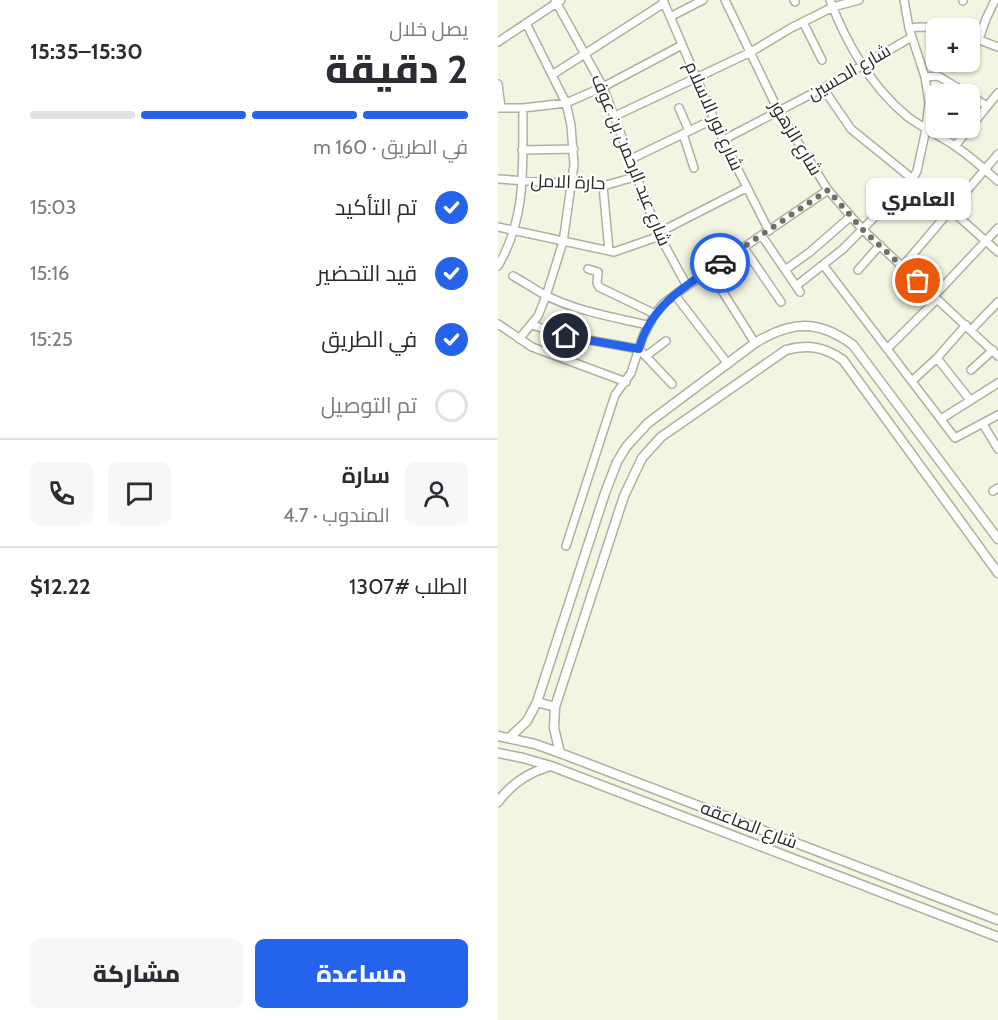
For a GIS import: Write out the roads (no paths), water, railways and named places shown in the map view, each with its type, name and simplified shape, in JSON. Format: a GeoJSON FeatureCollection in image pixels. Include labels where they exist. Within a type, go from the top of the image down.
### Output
{"type":"FeatureCollection","features":[{"type":"Feature","properties":{"kind":"street"},"geometry":{"type":"LineString","coordinates":[[670,17],[703,0]]}},
{"type":"Feature","properties":{"kind":"street","name":"شارع الزهور"},"geometry":{"type":"LineString","coordinates":[[725,0],[779,112],[828,190],[863,230],[996,353]]}},
{"type":"Feature","properties":{"kind":"street"},"geometry":{"type":"LineString","coordinates":[[615,116],[751,52],[831,4],[859,0]]}},
{"type":"Feature","properties":{"kind":"street"},"geometry":{"type":"LineString","coordinates":[[904,0],[909,28],[927,84]]}},
{"type":"Feature","properties":{"kind":"street"},"geometry":{"type":"LineString","coordinates":[[980,36],[995,0]]}},
{"type":"Feature","properties":{"kind":"street"},"geometry":{"type":"LineString","coordinates":[[498,42],[558,1]]}},
{"type":"Feature","properties":{"kind":"street","name":"شارع عبد الرحمن بن عوف"},"geometry":{"type":"LineString","coordinates":[[558,1],[603,87],[659,235],[687,286]]}},
{"type":"Feature","properties":{"kind":"street"},"geometry":{"type":"LineString","coordinates":[[552,75],[663,2]]}},
{"type":"Feature","properties":{"kind":"street","name":"شارع نور الاسلام"},"geometry":{"type":"LineString","coordinates":[[663,2],[723,140],[769,231]]}},
{"type":"Feature","properties":{"kind":"street"},"geometry":{"type":"LineString","coordinates":[[762,236],[798,289],[863,230],[917,171],[926,129],[908,117],[896,105],[863,65],[842,30],[831,4]]}},
{"type":"Feature","properties":{"kind":"street"},"geometry":{"type":"LineString","coordinates":[[803,22],[822,60]]}},
{"type":"Feature","properties":{"kind":"street"},"geometry":{"type":"LineString","coordinates":[[519,339],[532,325],[546,296],[563,242],[573,184],[574,150],[566,103],[526,23]]}},
{"type":"Feature","properties":{"kind":"street"},"geometry":{"type":"LineString","coordinates":[[909,28],[926,27]]}},
{"type":"Feature","properties":{"kind":"street","name":"شارع الحسين"},"geometry":{"type":"LineString","coordinates":[[723,140],[779,112],[912,37]]}},
{"type":"Feature","properties":{"kind":"street"},"geometry":{"type":"LineString","coordinates":[[980,39],[998,47]]}},
{"type":"Feature","properties":{"kind":"street"},"geometry":{"type":"LineString","coordinates":[[498,84],[500,108],[566,103],[603,87],[682,45]]}},
{"type":"Feature","properties":{"kind":"street"},"geometry":{"type":"LineString","coordinates":[[926,77],[938,76],[951,84]]}},
{"type":"Feature","properties":{"kind":"street"},"geometry":{"type":"LineString","coordinates":[[823,88],[851,129],[913,178],[998,252]]}},
{"type":"Feature","properties":{"kind":"street"},"geometry":{"type":"LineString","coordinates":[[955,146],[998,93]]}},
{"type":"Feature","properties":{"kind":"street"},"geometry":{"type":"LineString","coordinates":[[980,102],[987,106]]}},
{"type":"Feature","properties":{"kind":"street"},"geometry":{"type":"LineString","coordinates":[[498,266],[519,217],[523,108]]}},
{"type":"Feature","properties":{"kind":"street"},"geometry":{"type":"LineString","coordinates":[[679,108],[694,168]]}},
{"type":"Feature","properties":{"kind":"street"},"geometry":{"type":"LineString","coordinates":[[631,159],[714,119]]}},
{"type":"Feature","properties":{"kind":"street"},"geometry":{"type":"LineString","coordinates":[[941,138],[955,146],[998,181]]}},
{"type":"Feature","properties":{"kind":"street"},"geometry":{"type":"LineString","coordinates":[[522,150],[574,150]]}},
{"type":"Feature","properties":{"kind":"street"},"geometry":{"type":"LineString","coordinates":[[902,267],[952,211],[998,154]]}},
{"type":"Feature","properties":{"kind":"street","name":"حارة الامل"},"geometry":{"type":"LineString","coordinates":[[498,179],[603,186],[638,176]]}},
{"type":"Feature","properties":{"kind":"street"},"geometry":{"type":"LineString","coordinates":[[603,186],[609,252]]}},
{"type":"Feature","properties":{"kind":"street"},"geometry":{"type":"LineString","coordinates":[[498,227],[609,252],[619,251],[659,235],[746,188]]}},
{"type":"Feature","properties":{"kind":"street"},"geometry":{"type":"LineString","coordinates":[[566,546],[615,395],[631,373],[647,325],[655,314],[675,295],[709,270],[828,190]]}},
{"type":"Feature","properties":{"kind":"street"},"geometry":{"type":"LineString","coordinates":[[785,270],[810,252],[850,217]]}},
{"type":"Feature","properties":{"kind":"street"},"geometry":{"type":"LineString","coordinates":[[887,349],[998,228]]}},
{"type":"Feature","properties":{"kind":"street"},"geometry":{"type":"LineString","coordinates":[[858,270],[880,244]]}},
{"type":"Feature","properties":{"kind":"street"},"geometry":{"type":"LineString","coordinates":[[744,248],[781,302]]}},
{"type":"Feature","properties":{"kind":"street"},"geometry":{"type":"LineString","coordinates":[[824,266],[957,438],[998,415]]}},
{"type":"Feature","properties":{"kind":"street"},"geometry":{"type":"LineString","coordinates":[[588,269],[598,272],[599,287],[655,314]]}},
{"type":"Feature","properties":{"kind":"street"},"geometry":{"type":"LineString","coordinates":[[709,270],[755,343]]}},
{"type":"Feature","properties":{"kind":"street"},"geometry":{"type":"LineString","coordinates":[[513,276],[546,296],[585,310],[647,325]]}},
{"type":"Feature","properties":{"kind":"street"},"geometry":{"type":"LineString","coordinates":[[675,295],[728,364]]}},
{"type":"Feature","properties":{"kind":"street"},"geometry":{"type":"LineString","coordinates":[[912,381],[998,302]]}},
{"type":"Feature","properties":{"kind":"street"},"geometry":{"type":"LineString","coordinates":[[498,324],[532,347],[626,382]]}},
{"type":"Feature","properties":{"kind":"street"},"geometry":{"type":"LineString","coordinates":[[532,325],[566,336],[639,349],[672,384]]}},
{"type":"Feature","properties":{"kind":"street"},"geometry":{"type":"LineString","coordinates":[[510,737],[527,721],[537,702],[605,493],[617,462],[626,447],[648,423],[755,343],[774,332],[807,325],[824,328],[853,345],[998,539]]}},
{"type":"Feature","properties":{"kind":"street"},"geometry":{"type":"LineString","coordinates":[[646,356],[666,340]]}},
{"type":"Feature","properties":{"kind":"street"},"geometry":{"type":"LineString","coordinates":[[560,753],[554,728],[555,708],[627,490],[642,458],[661,437],[786,350],[816,347],[833,353],[843,360],[998,573]]}},
{"type":"Feature","properties":{"kind":"street"},"geometry":{"type":"LineString","coordinates":[[971,370],[996,353]]}},
{"type":"Feature","properties":{"kind":"street"},"geometry":{"type":"LineString","coordinates":[[938,358],[970,400]]}},
{"type":"Feature","properties":{"kind":"street"},"geometry":{"type":"LineString","coordinates":[[945,383],[952,377]]}},
{"type":"Feature","properties":{"kind":"street"},"geometry":{"type":"LineString","coordinates":[[941,419],[998,383]]}},
{"type":"Feature","properties":{"kind":"street"},"geometry":{"type":"LineString","coordinates":[[982,424],[998,449]]}},
{"type":"Feature","properties":{"kind":"street"},"geometry":{"type":"LineString","coordinates":[[537,702],[555,708]]}},
{"type":"Feature","properties":{"kind":"street","name":"شارع الصاعقه"},"geometry":{"type":"LineString","coordinates":[[498,736],[510,737],[560,753],[998,920]]}},
{"type":"Feature","properties":{"kind":"street","name":"شارع الصاعقه"},"geometry":{"type":"LineString","coordinates":[[498,753],[551,766],[998,937]]}},
{"type":"Feature","properties":{"kind":"street"},"geometry":{"type":"LineString","coordinates":[[498,802],[504,793],[519,780],[535,771],[551,766]]}},
{"type":"Feature","properties":{"kind":"place","name":"العامري"},"geometry":{"type":"Point","coordinates":[918,281]}}]}
